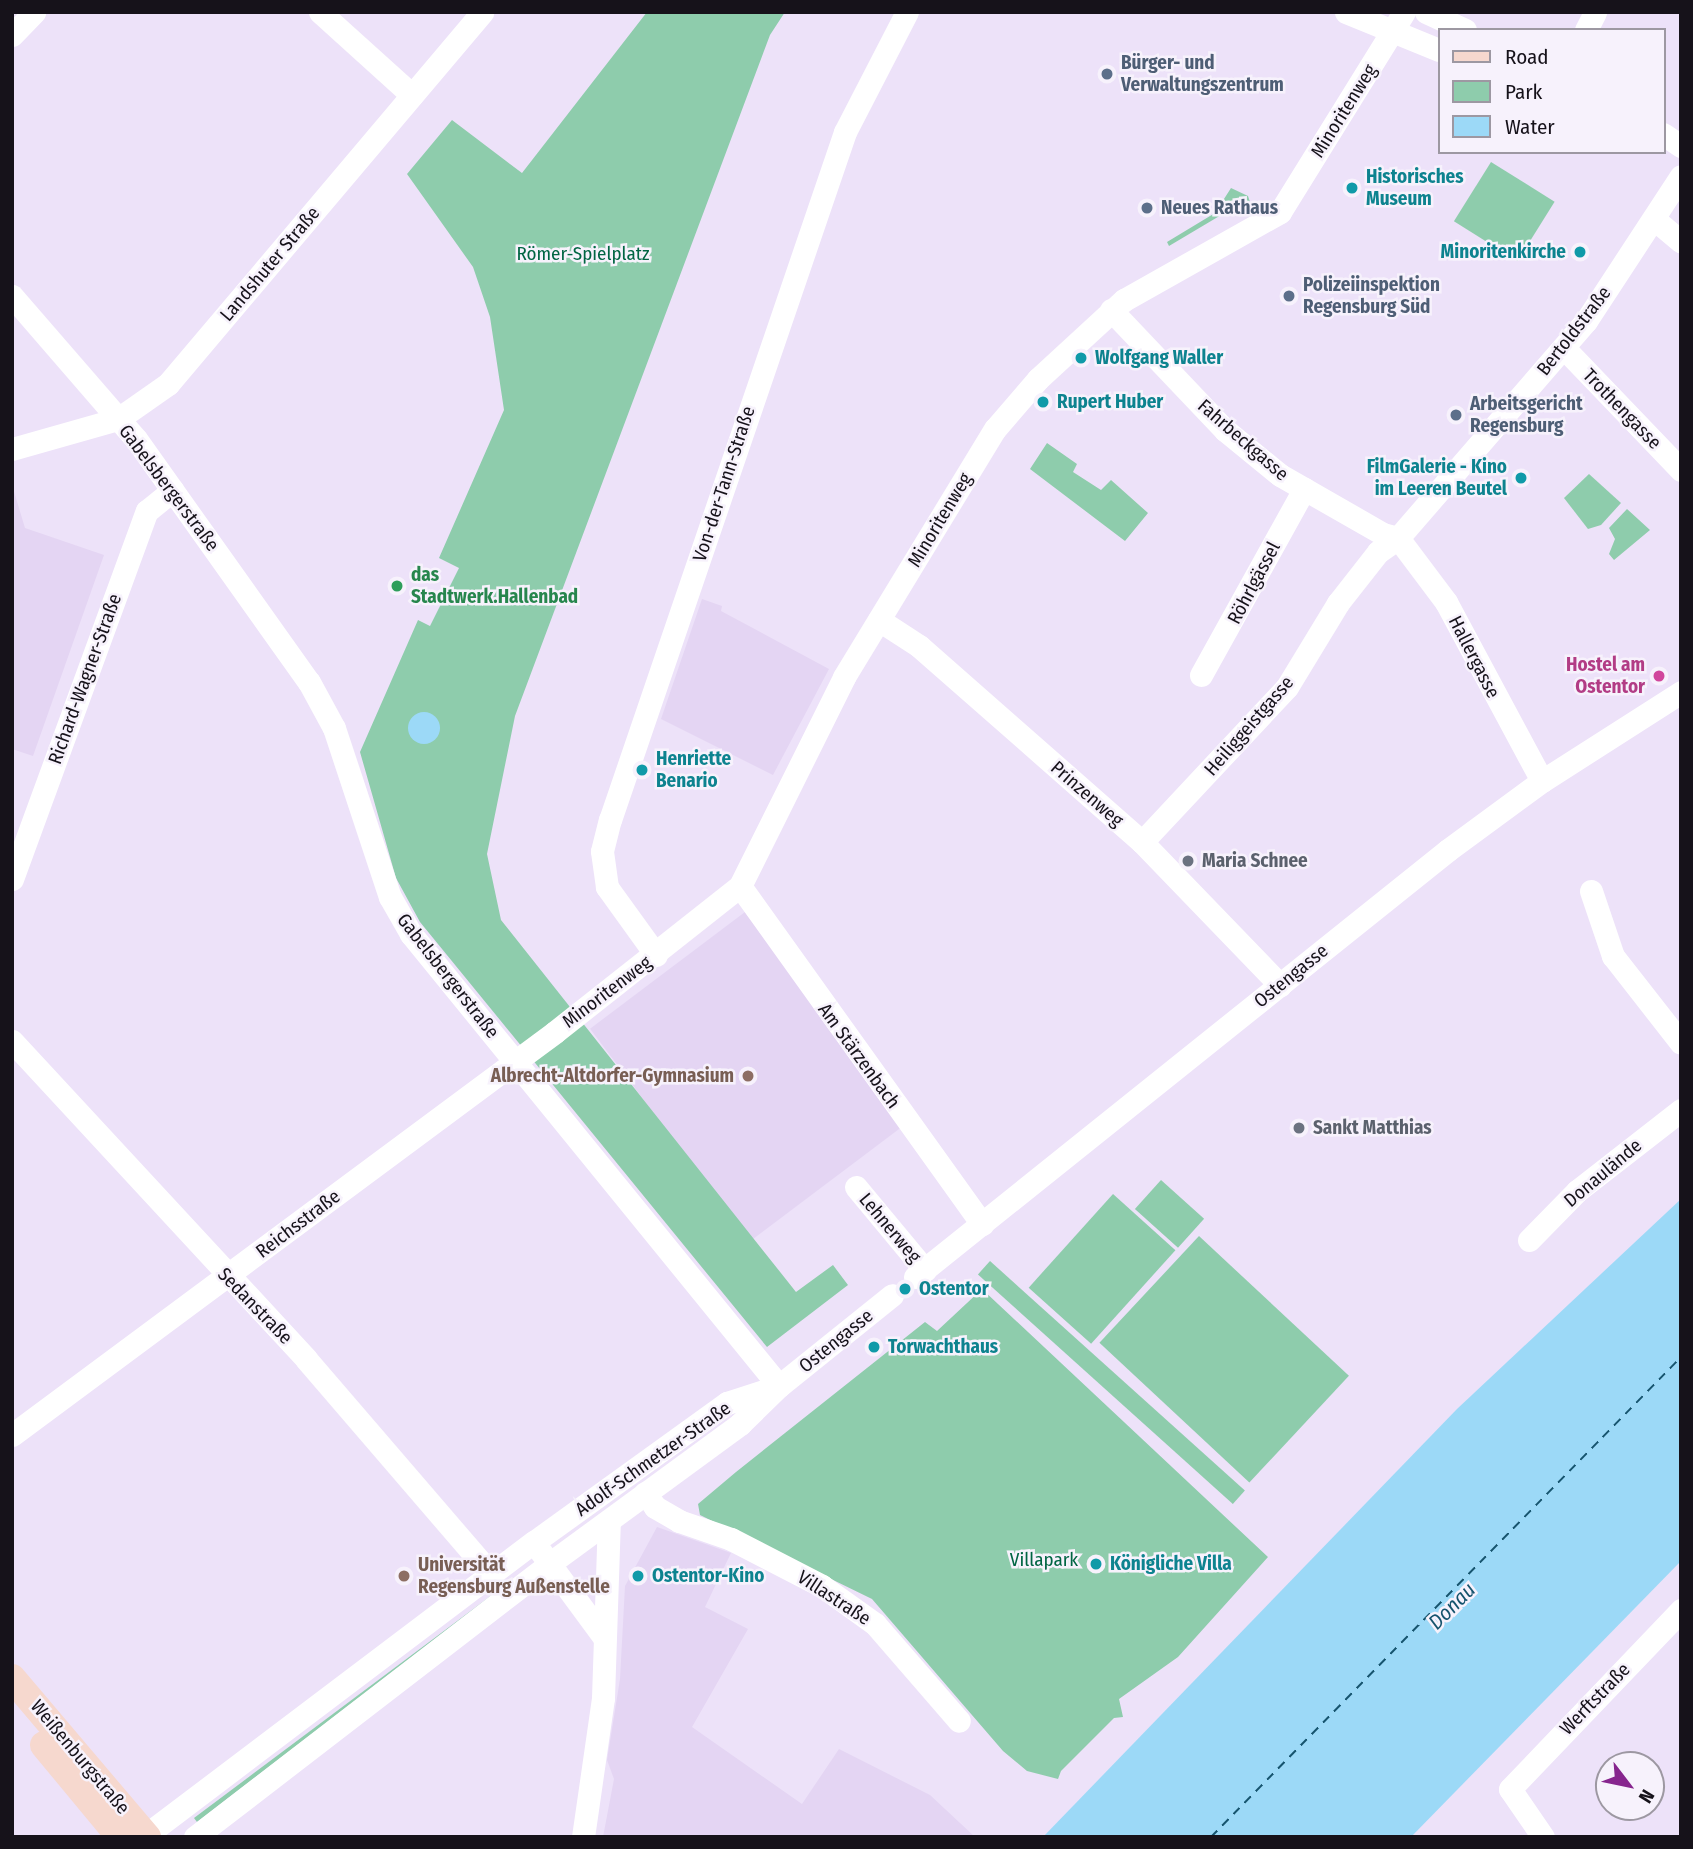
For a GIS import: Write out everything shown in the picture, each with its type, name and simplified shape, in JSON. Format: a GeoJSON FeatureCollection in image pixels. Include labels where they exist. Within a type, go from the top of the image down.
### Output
{"type":"FeatureCollection","features":[{"type":"Feature","properties":{"kind":"main road","name":"Weißenburgstraße"},"geometry":{"type":"LineString","coordinates":[[12,1678],[139,1836]]}},
{"type":"Feature","properties":{"kind":"main road","name":"Weißenburgstraße"},"geometry":{"type":"LineString","coordinates":[[12,1708],[139,1836]]}},
{"type":"Feature","properties":{"kind":"street"},"geometry":{"type":"LineString","coordinates":[[12,35],[34,12]]}},
{"type":"Feature","properties":{"kind":"street"},"geometry":{"type":"LineString","coordinates":[[320,12],[412,95]]}},
{"type":"Feature","properties":{"kind":"street","name":"Landshuter Straße"},"geometry":{"type":"LineString","coordinates":[[12,449],[118,419],[168,384],[482,12]]}},
{"type":"Feature","properties":{"kind":"street","name":"Von-der-Tann-Straße"},"geometry":{"type":"LineString","coordinates":[[656,955],[607,887],[602,851],[845,132],[907,12]]}},
{"type":"Feature","properties":{"kind":"street"},"geometry":{"type":"LineString","coordinates":[[1346,12],[1399,21]]}},
{"type":"Feature","properties":{"kind":"street"},"geometry":{"type":"LineString","coordinates":[[1371,12],[1399,21],[1438,49]]}},
{"type":"Feature","properties":{"kind":"street"},"geometry":{"type":"LineString","coordinates":[[1426,12],[1461,28]]}},
{"type":"Feature","properties":{"kind":"street"},"geometry":{"type":"LineString","coordinates":[[1587,28],[1595,12]]}},
{"type":"Feature","properties":{"kind":"street","name":"Minoritenweg"},"geometry":{"type":"LineString","coordinates":[[514,1062],[656,955],[740,886],[808,741],[995,429],[1038,379],[1111,310],[1280,212],[1399,21]]}},
{"type":"Feature","properties":{"kind":"street","name":"Bertoldstraße"},"geometry":{"type":"LineString","coordinates":[[1398,538],[1564,348],[1681,176]]}},
{"type":"Feature","properties":{"kind":"street"},"geometry":{"type":"LineString","coordinates":[[1654,219],[1681,242]]}},
{"type":"Feature","properties":{"kind":"street","name":"Gabelsbergerstraße"},"geometry":{"type":"LineString","coordinates":[[12,296],[118,419],[173,490],[322,704],[399,915],[514,1062],[779,1385]]}},
{"type":"Feature","properties":{"kind":"street","name":"Fahrbeckgasse"},"geometry":{"type":"LineString","coordinates":[[1111,310],[1226,430],[1304,489],[1398,538]]}},
{"type":"Feature","properties":{"kind":"street","name":"Trothengasse"},"geometry":{"type":"LineString","coordinates":[[1564,348],[1681,470]]}},
{"type":"Feature","properties":{"kind":"street","name":"Röhrlgässel"},"geometry":{"type":"LineString","coordinates":[[1201,675],[1304,489]]}},
{"type":"Feature","properties":{"kind":"street","name":"Richard-Wagner-Straße"},"geometry":{"type":"LineString","coordinates":[[12,878],[147,511],[173,490]]}},
{"type":"Feature","properties":{"kind":"street","name":"Hallergasse"},"geometry":{"type":"LineString","coordinates":[[1398,538],[1446,602],[1542,781]]}},
{"type":"Feature","properties":{"kind":"street","name":"Heiliggeistgasse"},"geometry":{"type":"LineString","coordinates":[[1142,842],[1287,687],[1338,603],[1378,552],[1398,538]]}},
{"type":"Feature","properties":{"kind":"street","name":"Prinzenweg"},"geometry":{"type":"LineString","coordinates":[[879,620],[919,646],[1142,842],[1280,985]]}},
{"type":"Feature","properties":{"kind":"street","name":"Ostengasse"},"geometry":{"type":"LineString","coordinates":[[920,1273],[1448,850],[1542,781],[1681,692]]}},
{"type":"Feature","properties":{"kind":"street","name":"Am Stärzenbach"},"geometry":{"type":"LineString","coordinates":[[740,886],[982,1224]]}},
{"type":"Feature","properties":{"kind":"street"},"geometry":{"type":"LineString","coordinates":[[1591,891],[1613,956],[1681,1043]]}},
{"type":"Feature","properties":{"kind":"street","name":"Sedanstraße"},"geometry":{"type":"LineString","coordinates":[[12,1041],[228,1277],[492,1575]]}},
{"type":"Feature","properties":{"kind":"street","name":"Reichsstraße"},"geometry":{"type":"LineString","coordinates":[[12,1435],[514,1062]]}},
{"type":"Feature","properties":{"kind":"street","name":"Donaulände"},"geometry":{"type":"LineString","coordinates":[[1529,1240],[1577,1191],[1681,1110]]}},
{"type":"Feature","properties":{"kind":"street","name":"Lehnerweg"},"geometry":{"type":"LineString","coordinates":[[856,1187],[920,1273]]}},
{"type":"Feature","properties":{"kind":"street","name":"Ostengasse"},"geometry":{"type":"LineString","coordinates":[[779,1385],[892,1295]]}},
{"type":"Feature","properties":{"kind":"street","name":"Adolf-Schmetzer-Straße"},"geometry":{"type":"LineString","coordinates":[[195,1837],[549,1564],[740,1424],[779,1385]]}},
{"type":"Feature","properties":{"kind":"street","name":"Adolf-Schmetzer-Straße"},"geometry":{"type":"LineString","coordinates":[[139,1836],[534,1542],[727,1403],[779,1385]]}},
{"type":"Feature","properties":{"kind":"street","name":"Villastraße"},"geometry":{"type":"LineString","coordinates":[[645,1493],[656,1507],[679,1521],[731,1539],[822,1586],[875,1623],[959,1721]]}},
{"type":"Feature","properties":{"kind":"street"},"geometry":{"type":"LineString","coordinates":[[583,1837],[603,1698],[603,1636],[609,1521]]}},
{"type":"Feature","properties":{"kind":"street"},"geometry":{"type":"LineString","coordinates":[[534,1542],[603,1636]]}},
{"type":"Feature","properties":{"kind":"street","name":"Werftstraße"},"geometry":{"type":"LineString","coordinates":[[1543,1837],[1510,1789],[1681,1610]]}},
{"type":"Feature","properties":{"kind":"shaded area"},"geometry":{"type":"Polygon","coordinates":[[[13,488],[25,528],[104,555],[33,756],[12,749],[13,488]]]}},
{"type":"Feature","properties":{"kind":"shaded area"},"geometry":{"type":"Polygon","coordinates":[[[702,599],[722,606],[721,611],[829,669],[773,775],[661,719],[702,599]]]}},
{"type":"Feature","properties":{"kind":"shaded area","name":"Albrecht-Altdorfer-Gymnasium"},"geometry":{"type":"Polygon","coordinates":[[[745,912],[905,1124],[750,1241],[590,1029],[745,912]]]}},
{"type":"Feature","properties":{"kind":"shaded area"},"geometry":{"type":"Polygon","coordinates":[[[657,1527],[731,1553],[705,1607],[748,1629],[692,1727],[802,1804],[839,1749],[930,1795],[975,1837],[603,1837],[614,1779],[607,1760],[620,1679],[625,1586],[657,1527]]]}},
{"type":"Feature","properties":{"kind":"green space","name":"Römer-Spielplatz"},"geometry":{"type":"Polygon","coordinates":[[[647,12],[785,12],[770,35],[515,716],[487,854],[501,920],[796,1292],[833,1265],[848,1285],[767,1347],[420,922],[396,878],[360,752],[418,620],[430,626],[459,568],[439,558],[504,410],[490,317],[473,267],[407,174],[452,120],[522,173],[647,12]]]}},
{"type":"Feature","properties":{"kind":"green space"},"geometry":{"type":"Polygon","coordinates":[[[1491,162],[1555,202],[1518,261],[1454,221],[1491,162]]]}},
{"type":"Feature","properties":{"kind":"green space"},"geometry":{"type":"Polygon","coordinates":[[[1231,188],[1248,196],[1253,211],[1243,202],[1169,246],[1167,242],[1215,213],[1231,188]]]}},
{"type":"Feature","properties":{"kind":"green space"},"geometry":{"type":"Polygon","coordinates":[[[1047,443],[1077,464],[1073,472],[1101,490],[1111,480],[1148,513],[1125,541],[1030,469],[1047,443]]]}},
{"type":"Feature","properties":{"kind":"green space"},"geometry":{"type":"Polygon","coordinates":[[[1589,474],[1621,503],[1601,525],[1588,529],[1564,498],[1589,474]]]}},
{"type":"Feature","properties":{"kind":"green space"},"geometry":{"type":"Polygon","coordinates":[[[1627,509],[1650,530],[1614,560],[1609,554],[1615,539],[1609,528],[1627,509]]]}},
{"type":"Feature","properties":{"kind":"green space"},"geometry":{"type":"Polygon","coordinates":[[[1161,1180],[1204,1219],[1178,1248],[1135,1209],[1161,1180]]]}},
{"type":"Feature","properties":{"kind":"green space"},"geometry":{"type":"Polygon","coordinates":[[[1113,1194],[1175,1250],[1091,1344],[1029,1288],[1113,1194]]]}},
{"type":"Feature","properties":{"kind":"green space"},"geometry":{"type":"Polygon","coordinates":[[[1199,1236],[1349,1376],[1249,1483],[1099,1343],[1199,1236]]]}},
{"type":"Feature","properties":{"kind":"green space"},"geometry":{"type":"Polygon","coordinates":[[[990,1261],[1245,1491],[1233,1504],[978,1274],[990,1261]]]}},
{"type":"Feature","properties":{"kind":"green space","name":"Villapark"},"geometry":{"type":"Polygon","coordinates":[[[982,1289],[1268,1557],[1178,1657],[1119,1699],[1123,1717],[1114,1718],[1061,1771],[1058,1779],[1027,1771],[1003,1751],[872,1599],[700,1515],[698,1504],[925,1322],[937,1331],[982,1289]]]}},
{"type":"Feature","properties":{"kind":"green space"},"geometry":{"type":"Polygon","coordinates":[[[520,1574],[197,1822],[194,1818],[520,1574]]]}},
{"type":"Feature","properties":{"kind":"water"},"geometry":{"type":"Polygon","coordinates":[[[424,712],[435,717],[440,728],[435,739],[424,744],[413,739],[408,728],[413,717],[424,712]]]}},
{"type":"Feature","properties":{"kind":"water","name":"Donau"},"geometry":{"type":"Polygon","coordinates":[[[1681,1199],[1681,1561],[1411,1837],[1043,1837],[1457,1409],[1681,1199]]]}},
{"type":"Feature","properties":{"kind":"ferry route"},"geometry":{"type":"LineString","coordinates":[[1211,1837],[1681,1357]]}},
{"type":"Feature","properties":{"kind":"place","name":"Bürger- und Verwaltungszentrum"},"geometry":{"type":"Point","coordinates":[1107,74]}},
{"type":"Feature","properties":{"kind":"place","name":"Historisches Museum"},"geometry":{"type":"Point","coordinates":[1352,188]}},
{"type":"Feature","properties":{"kind":"place","name":"Neues Rathaus"},"geometry":{"type":"Point","coordinates":[1147,208]}},
{"type":"Feature","properties":{"kind":"place","name":"Minoritenkirche"},"geometry":{"type":"Point","coordinates":[1580,252]}},
{"type":"Feature","properties":{"kind":"place","name":"Polizeiinspektion Regensburg Süd"},"geometry":{"type":"Point","coordinates":[1289,296]}},
{"type":"Feature","properties":{"kind":"place","name":"Wolfgang Waller"},"geometry":{"type":"Point","coordinates":[1081,358]}},
{"type":"Feature","properties":{"kind":"place","name":"Rupert Huber"},"geometry":{"type":"Point","coordinates":[1043,402]}},
{"type":"Feature","properties":{"kind":"place","name":"Arbeitsgericht Regensburg"},"geometry":{"type":"Point","coordinates":[1456,415]}},
{"type":"Feature","properties":{"kind":"place","name":"FilmGalerie - Kino im Leeren Beutel"},"geometry":{"type":"Point","coordinates":[1521,478]}},
{"type":"Feature","properties":{"kind":"place","name":"das Stadtwerk.Hallenbad"},"geometry":{"type":"Point","coordinates":[397,586]}},
{"type":"Feature","properties":{"kind":"place","name":"Hostel am Ostentor"},"geometry":{"type":"Point","coordinates":[1659,676]}},
{"type":"Feature","properties":{"kind":"place","name":"Henriette Benario"},"geometry":{"type":"Point","coordinates":[642,770]}},
{"type":"Feature","properties":{"kind":"place","name":"Maria Schnee"},"geometry":{"type":"Point","coordinates":[1188,861]}},
{"type":"Feature","properties":{"kind":"place","name":"Albrecht-Altdorfer-Gymnasium"},"geometry":{"type":"Point","coordinates":[748,1076]}},
{"type":"Feature","properties":{"kind":"place","name":"Sankt Matthias"},"geometry":{"type":"Point","coordinates":[1299,1128]}},
{"type":"Feature","properties":{"kind":"place","name":"Ostentor"},"geometry":{"type":"Point","coordinates":[905,1289]}},
{"type":"Feature","properties":{"kind":"place","name":"Torwachthaus"},"geometry":{"type":"Point","coordinates":[874,1347]}},
{"type":"Feature","properties":{"kind":"place","name":"Königliche Villa"},"geometry":{"type":"Point","coordinates":[1096,1564]}},
{"type":"Feature","properties":{"kind":"place","name":"Universität Regensburg Außenstelle"},"geometry":{"type":"Point","coordinates":[404,1576]}},
{"type":"Feature","properties":{"kind":"place","name":"Ostentor-Kino"},"geometry":{"type":"Point","coordinates":[638,1576]}}]}
